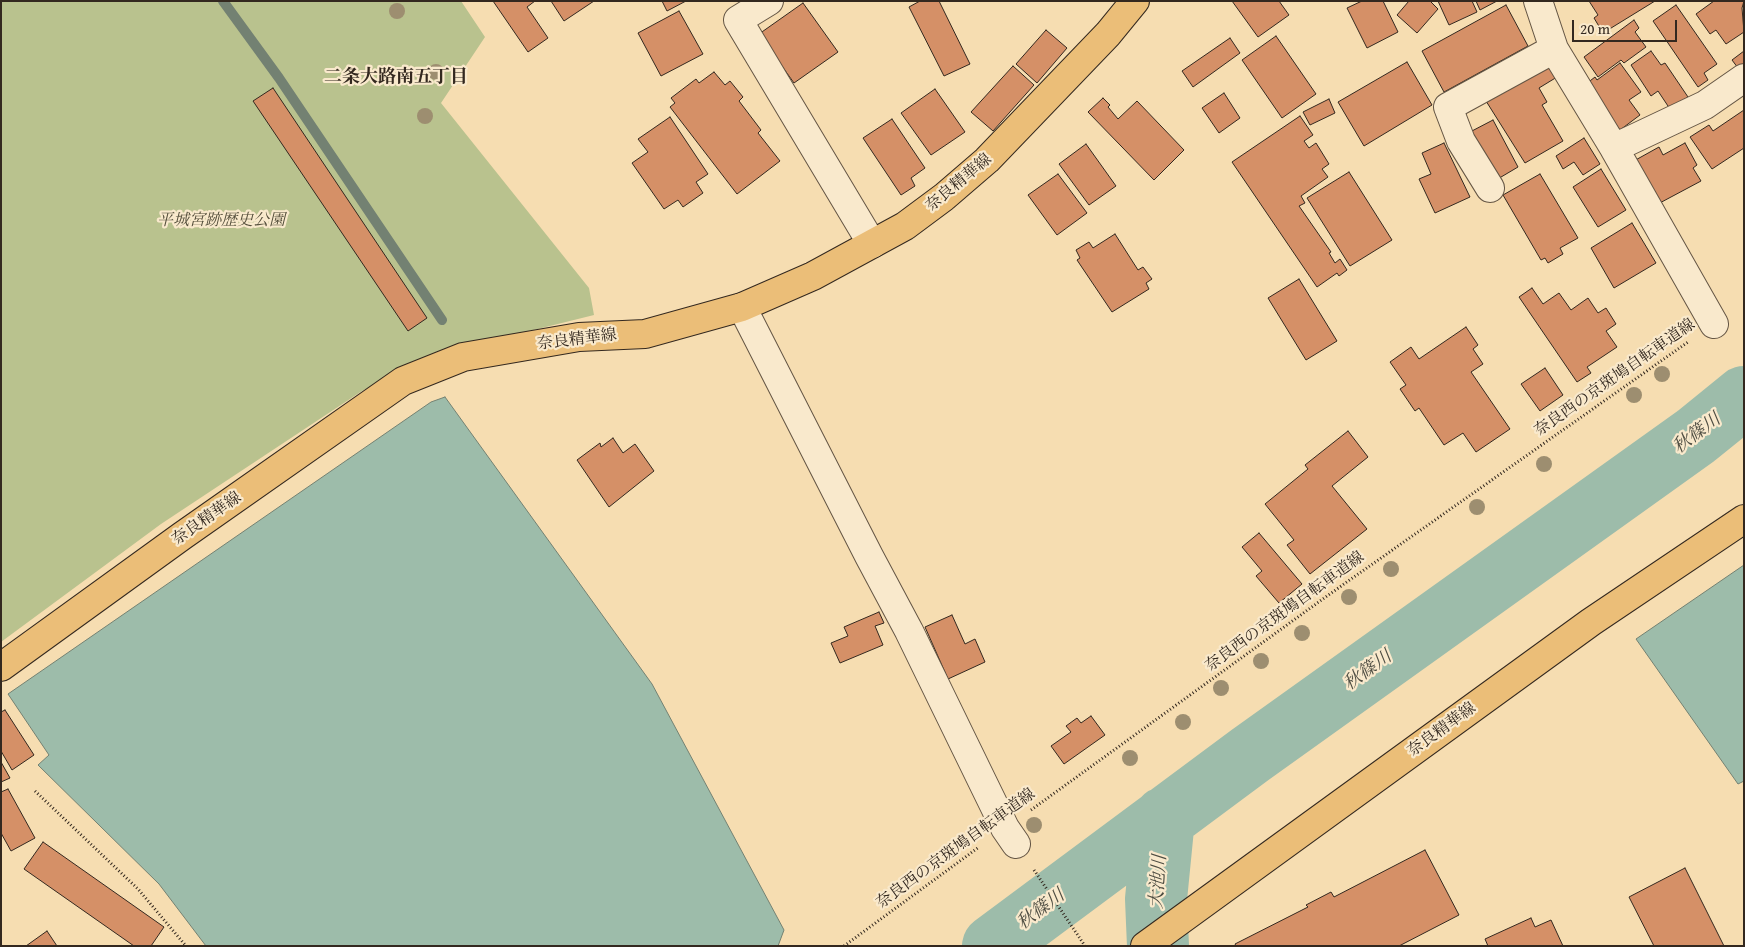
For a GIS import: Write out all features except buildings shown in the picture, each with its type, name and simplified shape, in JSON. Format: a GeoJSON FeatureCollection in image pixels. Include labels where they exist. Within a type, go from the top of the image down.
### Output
{"type":"FeatureCollection","features":[{"type":"Feature","properties":{"kind":"main road","name":"奈良精華線"},"geometry":{"type":"LineString","coordinates":[[1,667],[182,536],[403,381],[463,357],[579,337],[645,334],[742,306],[813,276],[905,226],[944,197],[987,160],[1108,34],[1135,1]]}},
{"type":"Feature","properties":{"kind":"main road","name":"奈良精華線"},"geometry":{"type":"LineString","coordinates":[[1145,946],[1591,622],[1744,519]]}},
{"type":"Feature","properties":{"kind":"street"},"geometry":{"type":"LineString","coordinates":[[769,1],[738,20],[872,244]]}},
{"type":"Feature","properties":{"kind":"street"},"geometry":{"type":"LineString","coordinates":[[1538,1],[1554,49],[1614,148],[1714,324]]}},
{"type":"Feature","properties":{"kind":"street"},"geometry":{"type":"LineString","coordinates":[[1490,188],[1461,141],[1448,107],[1554,49]]}},
{"type":"Feature","properties":{"kind":"street"},"geometry":{"type":"LineString","coordinates":[[1614,148],[1705,105],[1744,78]]}},
{"type":"Feature","properties":{"kind":"street"},"geometry":{"type":"LineString","coordinates":[[742,306],[909,631],[1011,836]]}},
{"type":"Feature","properties":{"kind":"path","name":"奈良西の京斑鳩自転車道線"},"geometry":{"type":"LineString","coordinates":[[844,946],[1011,836],[1327,596],[1714,324]]}},
{"type":"Feature","properties":{"kind":"path"},"geometry":{"type":"LineString","coordinates":[[35,791],[138,889],[186,946]]}},
{"type":"Feature","properties":{"kind":"path"},"geometry":{"type":"LineString","coordinates":[[1011,836],[1085,946]]}},
{"type":"Feature","properties":{"kind":"green space","name":"平城宮跡歴史公園"},"geometry":{"type":"Polygon","coordinates":[[[1,1],[461,1],[485,37],[441,103],[589,288],[594,315],[437,354],[362,391],[161,524],[1,642],[1,1]]]}},
{"type":"Feature","properties":{"kind":"shaded area"},"geometry":{"type":"Polygon","coordinates":[[[445,397],[652,684],[784,930],[778,946],[206,946],[159,884],[38,765],[49,755],[8,694],[431,402],[445,397]]]}},
{"type":"Feature","properties":{"kind":"shaded area"},"geometry":{"type":"Polygon","coordinates":[[[1744,565],[1744,781],[1738,784],[1636,639],[1744,565]]]}},
{"type":"Feature","properties":{"kind":"waterway"},"geometry":{"type":"LineString","coordinates":[[223,1],[279,78],[442,320]]}},
{"type":"Feature","properties":{"kind":"waterway","name":"秋篠川"},"geometry":{"type":"LineString","coordinates":[[993,946],[1250,755],[1696,436],[1744,397]]}},
{"type":"Feature","properties":{"kind":"waterway","name":"大池川"},"geometry":{"type":"LineString","coordinates":[[1158,946],[1156,899],[1164,818]]}},
{"type":"Feature","properties":{"kind":"district","name":"二条大路南五丁目"},"geometry":{"type":"Point","coordinates":[396,77]}}]}
